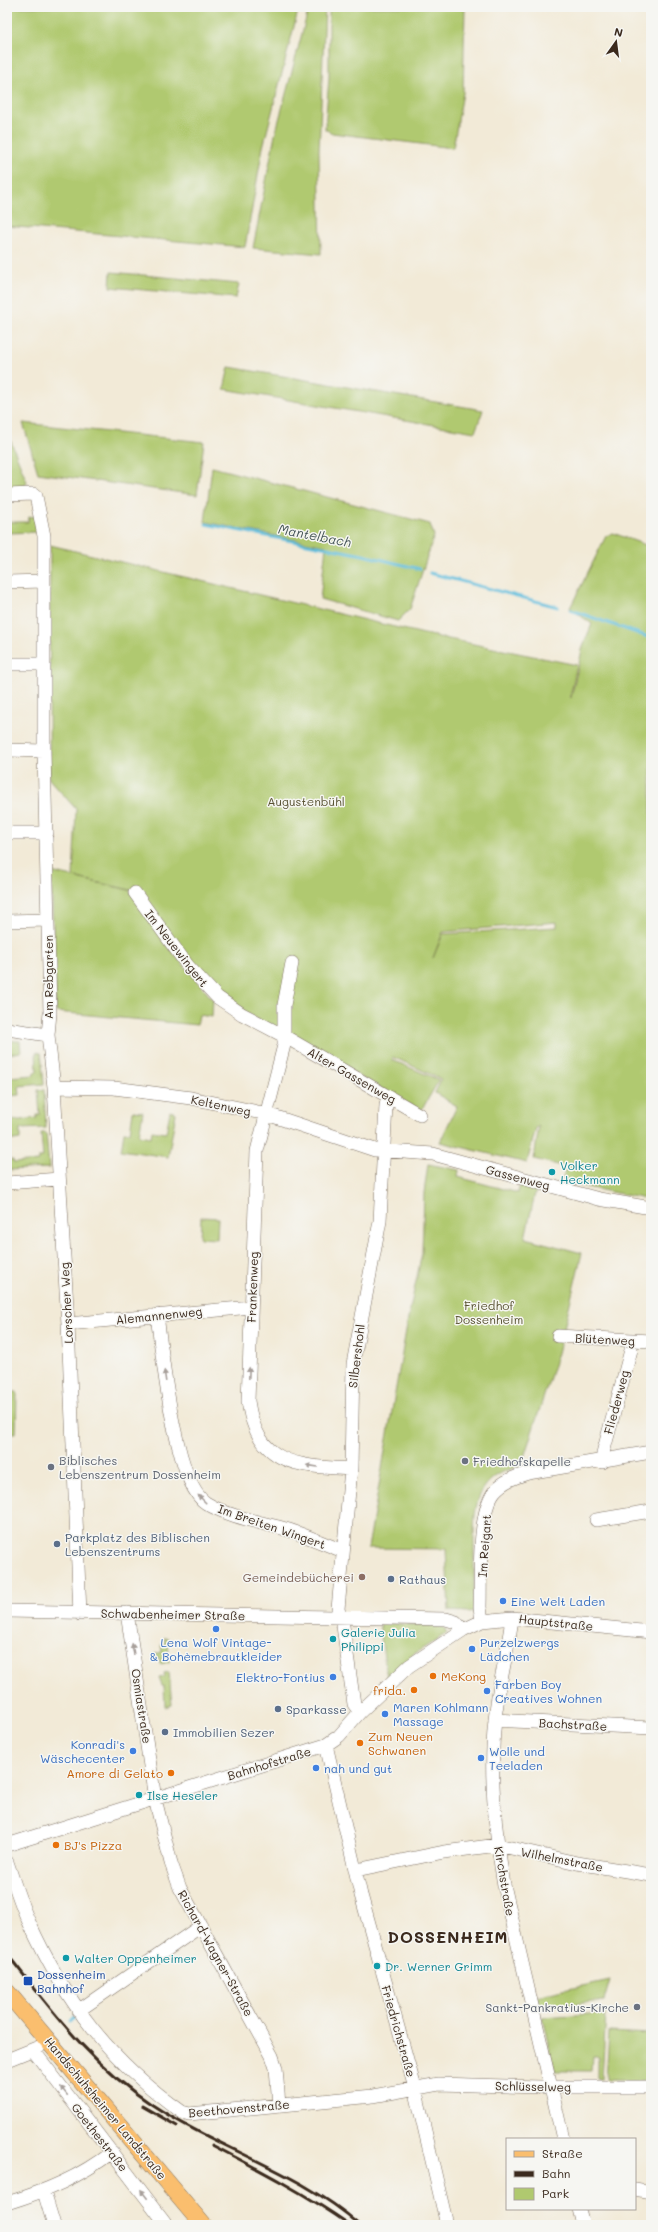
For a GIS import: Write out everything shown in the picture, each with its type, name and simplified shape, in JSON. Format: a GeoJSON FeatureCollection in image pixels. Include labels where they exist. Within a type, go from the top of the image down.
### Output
{"type":"FeatureCollection","features":[{"type":"Feature","properties":{"kind":"main road","name":"Handschuhsheimer Landstraße"},"geometry":{"type":"LineString","coordinates":[[7,1992],[203,2225]]}},
{"type":"Feature","properties":{"kind":"street","name":"Am Rebgarten"},"geometry":{"type":"LineString","coordinates":[[7,495],[33,494],[39,499],[44,536],[44,751],[50,1013],[48,1035]]}},
{"type":"Feature","properties":{"kind":"street"},"geometry":{"type":"LineString","coordinates":[[7,582],[44,581]]}},
{"type":"Feature","properties":{"kind":"street"},"geometry":{"type":"LineString","coordinates":[[7,664],[44,664]]}},
{"type":"Feature","properties":{"kind":"street"},"geometry":{"type":"LineString","coordinates":[[7,750],[44,751]]}},
{"type":"Feature","properties":{"kind":"street"},"geometry":{"type":"LineString","coordinates":[[7,833],[47,833]]}},
{"type":"Feature","properties":{"kind":"street","name":"Im Neuewingert"},"geometry":{"type":"LineString","coordinates":[[135,893],[206,987],[242,1014],[284,1036]]}},
{"type":"Feature","properties":{"kind":"street","name":"Am Rebgarten"},"geometry":{"type":"LineString","coordinates":[[7,921],[48,920]]}},
{"type":"Feature","properties":{"kind":"street"},"geometry":{"type":"LineString","coordinates":[[284,1036],[284,1005],[292,963]]}},
{"type":"Feature","properties":{"kind":"street"},"geometry":{"type":"LineString","coordinates":[[7,1029],[48,1035]]}},
{"type":"Feature","properties":{"kind":"street","name":"Lorscher Weg"},"geometry":{"type":"LineString","coordinates":[[48,1035],[54,1086],[68,1324],[80,1614]]}},
{"type":"Feature","properties":{"kind":"street","name":"Alter Gassenweg"},"geometry":{"type":"LineString","coordinates":[[284,1036],[420,1116]]}},
{"type":"Feature","properties":{"kind":"street","name":"Frankenweg"},"geometry":{"type":"LineString","coordinates":[[284,1036],[284,1044],[258,1151],[248,1401],[250,1416],[260,1440],[268,1449],[290,1461],[318,1467],[351,1469]]}},
{"type":"Feature","properties":{"kind":"street","name":"Keltenweg"},"geometry":{"type":"LineString","coordinates":[[54,1086],[114,1088],[184,1097],[268,1114],[384,1152]]}},
{"type":"Feature","properties":{"kind":"street","name":"Silbershohl"},"geometry":{"type":"LineString","coordinates":[[360,1712],[354,1704],[343,1626],[339,1617],[338,1609],[351,1469],[353,1364],[376,1248],[389,1097]]}},
{"type":"Feature","properties":{"kind":"street","name":"Gassenweg"},"geometry":{"type":"LineString","coordinates":[[384,1152],[433,1154],[599,1199],[651,1208]]}},
{"type":"Feature","properties":{"kind":"street"},"geometry":{"type":"LineString","coordinates":[[7,1183],[59,1179]]}},
{"type":"Feature","properties":{"kind":"street","name":"Alemannenweg"},"geometry":{"type":"LineString","coordinates":[[68,1324],[251,1307]]}},
{"type":"Feature","properties":{"kind":"street","name":"Im Breiten Wingert"},"geometry":{"type":"LineString","coordinates":[[157,1316],[169,1401],[187,1476],[195,1491],[204,1502],[223,1512],[288,1530],[343,1551]]}},
{"type":"Feature","properties":{"kind":"street","name":"Blütenweg"},"geometry":{"type":"LineString","coordinates":[[558,1336],[631,1342],[651,1341]]}},
{"type":"Feature","properties":{"kind":"street","name":"Fliederweg"},"geometry":{"type":"LineString","coordinates":[[603,1462],[603,1452],[631,1342]]}},
{"type":"Feature","properties":{"kind":"street","name":"Im Reigart"},"geometry":{"type":"LineString","coordinates":[[482,1621],[480,1607],[485,1510],[494,1493],[502,1484],[521,1475],[603,1462],[651,1452]]}},
{"type":"Feature","properties":{"kind":"street"},"geometry":{"type":"LineString","coordinates":[[596,1520],[651,1511]]}},
{"type":"Feature","properties":{"kind":"street","name":"Schwabenheimer Straße"},"geometry":{"type":"LineString","coordinates":[[7,1611],[80,1614],[127,1613],[446,1619],[456,1622],[463,1630]]}},
{"type":"Feature","properties":{"kind":"street","name":"Osmiastraße"},"geometry":{"type":"LineString","coordinates":[[127,1613],[155,1799]]}},
{"type":"Feature","properties":{"kind":"street","name":"Hauptstraße"},"geometry":{"type":"LineString","coordinates":[[463,1630],[482,1621],[512,1618],[651,1632]]}},
{"type":"Feature","properties":{"kind":"street","name":"Kirchstraße"},"geometry":{"type":"LineString","coordinates":[[512,1618],[495,1720],[494,1771],[498,1845],[504,1885],[563,2138]]}},
{"type":"Feature","properties":{"kind":"street","name":"Bahnhofstraße"},"geometry":{"type":"LineString","coordinates":[[7,1845],[326,1745],[339,1736],[360,1712],[413,1662],[463,1630]]}},
{"type":"Feature","properties":{"kind":"street","name":"Bachstraße"},"geometry":{"type":"LineString","coordinates":[[495,1720],[651,1728]]}},
{"type":"Feature","properties":{"kind":"street","name":"Friedrichstraße"},"geometry":{"type":"LineString","coordinates":[[326,1745],[356,1870],[415,2088],[447,2225]]}},
{"type":"Feature","properties":{"kind":"street","name":"Richard-Wagner-Straße"},"geometry":{"type":"LineString","coordinates":[[155,1799],[171,1863],[180,1888],[272,2056],[276,2068],[279,2105]]}},
{"type":"Feature","properties":{"kind":"street","name":"Wilhelmstraße"},"geometry":{"type":"LineString","coordinates":[[356,1870],[444,1852],[498,1845],[577,1863],[651,1875]]}},
{"type":"Feature","properties":{"kind":"street","name":"Beethovenstraße"},"geometry":{"type":"LineString","coordinates":[[7,1862],[29,1922],[58,1978],[78,2011],[106,2047],[144,2083],[182,2112],[189,2114],[373,2096],[415,2088]]}},
{"type":"Feature","properties":{"kind":"street"},"geometry":{"type":"LineString","coordinates":[[78,2011],[201,1926]]}},
{"type":"Feature","properties":{"kind":"street"},"geometry":{"type":"LineString","coordinates":[[7,2060],[50,2043]]}},
{"type":"Feature","properties":{"kind":"street","name":"Goethestraße"},"geometry":{"type":"LineString","coordinates":[[33,2050],[167,2225]]}},
{"type":"Feature","properties":{"kind":"street","name":"Schlüsselweg"},"geometry":{"type":"LineString","coordinates":[[415,2088],[452,2084],[552,2087],[651,2087]]}},
{"type":"Feature","properties":{"kind":"street"},"geometry":{"type":"LineString","coordinates":[[7,2203],[44,2192],[89,2170],[112,2152]]}},
{"type":"Feature","properties":{"kind":"street"},"geometry":{"type":"LineString","coordinates":[[636,2189],[651,2192]]}},
{"type":"Feature","properties":{"kind":"street"},"geometry":{"type":"LineString","coordinates":[[44,2192],[54,2225]]}},
{"type":"Feature","properties":{"kind":"street"},"geometry":{"type":"LineString","coordinates":[[579,2210],[583,2225]]}},
{"type":"Feature","properties":{"kind":"green space"},"geometry":{"type":"Polygon","coordinates":[[[7,7],[299,7],[263,147],[245,247],[7,226],[7,7]]]}},
{"type":"Feature","properties":{"kind":"green space"},"geometry":{"type":"Polygon","coordinates":[[[309,7],[325,8],[319,151],[321,254],[253,248],[275,135],[309,7]]]}},
{"type":"Feature","properties":{"kind":"green space"},"geometry":{"type":"Polygon","coordinates":[[[329,7],[465,7],[463,93],[453,148],[332,133],[325,129],[329,77],[329,7]]]}},
{"type":"Feature","properties":{"kind":"green space"},"geometry":{"type":"Polygon","coordinates":[[[111,272],[239,284],[236,298],[110,287],[111,272]]]}},
{"type":"Feature","properties":{"kind":"green space"},"geometry":{"type":"Polygon","coordinates":[[[229,367],[483,410],[475,432],[224,389],[229,367]]]}},
{"type":"Feature","properties":{"kind":"green space"},"geometry":{"type":"Polygon","coordinates":[[[23,423],[204,442],[197,495],[38,473],[23,423]]]}},
{"type":"Feature","properties":{"kind":"green space"},"geometry":{"type":"Polygon","coordinates":[[[7,432],[27,482],[22,492],[7,492],[7,432]]]}},
{"type":"Feature","properties":{"kind":"green space"},"geometry":{"type":"Polygon","coordinates":[[[212,467],[430,524],[434,536],[410,609],[398,621],[320,599],[326,546],[205,522],[212,467]]]}},
{"type":"Feature","properties":{"kind":"green space"},"geometry":{"type":"Polygon","coordinates":[[[35,516],[37,532],[7,533],[7,519],[8,522],[28,522],[29,517],[35,516]]]}},
{"type":"Feature","properties":{"kind":"green space","name":"Augustenbühl"},"geometry":{"type":"Polygon","coordinates":[[[613,533],[651,547],[651,1200],[562,1182],[566,1167],[534,1159],[539,1126],[536,1128],[527,1163],[440,1142],[457,1106],[435,1093],[441,1079],[393,1057],[392,1060],[439,1080],[421,1111],[228,1003],[204,981],[135,891],[73,877],[76,809],[49,779],[50,545],[424,634],[577,665],[571,698],[583,646],[592,624],[570,608],[606,536],[613,533]],[[557,922],[443,932],[433,958],[443,934],[557,927],[557,922]]]}},
{"type":"Feature","properties":{"kind":"green space"},"geometry":{"type":"Polygon","coordinates":[[[51,872],[129,890],[167,945],[213,1000],[212,1017],[199,1015],[197,1025],[56,1012],[51,872]]]}},
{"type":"Feature","properties":{"kind":"green space"},"geometry":{"type":"Polygon","coordinates":[[[7,1041],[20,1041],[21,1052],[7,1054],[7,1041]]]}},
{"type":"Feature","properties":{"kind":"green space"},"geometry":{"type":"Polygon","coordinates":[[[36,1052],[41,1053],[44,1084],[19,1086],[20,1095],[7,1096],[7,1074],[8,1077],[34,1075],[34,1072],[37,1072],[36,1052]]]}},
{"type":"Feature","properties":{"kind":"green space"},"geometry":{"type":"Polygon","coordinates":[[[38,1090],[44,1090],[46,1128],[20,1129],[20,1139],[8,1141],[9,1160],[13,1160],[14,1163],[39,1161],[39,1157],[43,1157],[41,1133],[46,1133],[49,1168],[7,1170],[7,1118],[11,1117],[11,1121],[37,1118],[37,1115],[40,1115],[38,1090]]]}},
{"type":"Feature","properties":{"kind":"green space"},"geometry":{"type":"Polygon","coordinates":[[[133,1111],[143,1112],[139,1135],[151,1137],[152,1131],[166,1133],[170,1111],[176,1113],[168,1157],[121,1150],[124,1132],[130,1132],[133,1111]]]}},
{"type":"Feature","properties":{"kind":"green space","name":"Friedhof Dossenheim"},"geometry":{"type":"Polygon","coordinates":[[[428,1164],[459,1170],[458,1177],[518,1193],[520,1184],[536,1189],[525,1238],[582,1253],[558,1353],[521,1466],[505,1471],[493,1478],[485,1486],[476,1508],[474,1534],[474,1611],[469,1612],[449,1611],[446,1549],[368,1548],[408,1319],[422,1253],[424,1193],[428,1164]]]}},
{"type":"Feature","properties":{"kind":"green space"},"geometry":{"type":"Polygon","coordinates":[[[201,1217],[218,1218],[217,1239],[200,1238],[201,1217]]]}},
{"type":"Feature","properties":{"kind":"green space"},"geometry":{"type":"Polygon","coordinates":[[[7,1392],[17,1392],[16,1433],[7,1433],[7,1392]]]}},
{"type":"Feature","properties":{"kind":"green space"},"geometry":{"type":"Polygon","coordinates":[[[379,1623],[443,1626],[447,1633],[414,1654],[387,1678],[379,1623]]]}},
{"type":"Feature","properties":{"kind":"green space"},"geometry":{"type":"Polygon","coordinates":[[[164,1638],[168,1638],[169,1662],[160,1664],[159,1657],[156,1658],[155,1654],[162,1652],[161,1645],[165,1645],[164,1638]]]}},
{"type":"Feature","properties":{"kind":"green space"},"geometry":{"type":"Polygon","coordinates":[[[169,1672],[172,1705],[165,1707],[164,1686],[162,1686],[159,1678],[165,1677],[164,1673],[169,1672]]]}},
{"type":"Feature","properties":{"kind":"green space"},"geometry":{"type":"Polygon","coordinates":[[[610,1980],[604,2001],[539,2007],[536,1996],[610,1980]]]}},
{"type":"Feature","properties":{"kind":"green space"},"geometry":{"type":"Polygon","coordinates":[[[606,2013],[602,2079],[598,2079],[598,2057],[593,2057],[592,2071],[555,2071],[542,2017],[606,2013]]]}},
{"type":"Feature","properties":{"kind":"green space"},"geometry":{"type":"Polygon","coordinates":[[[609,2032],[651,2034],[651,2081],[606,2080],[609,2032]]]}},
{"type":"Feature","properties":{"kind":"waterway","name":"Mantelbach"},"geometry":{"type":"LineString","coordinates":[[206,524],[363,555],[420,569]]}},
{"type":"Feature","properties":{"kind":"waterway","name":"Mantelbach"},"geometry":{"type":"LineString","coordinates":[[430,573],[558,607]]}},
{"type":"Feature","properties":{"kind":"waterway","name":"Mantelbach"},"geometry":{"type":"LineString","coordinates":[[571,610],[651,638]]}},
{"type":"Feature","properties":{"kind":"waterway"},"geometry":{"type":"LineString","coordinates":[[70,2021],[74,2017]]}},
{"type":"Feature","properties":{"kind":"railway"},"geometry":{"type":"LineString","coordinates":[[7,1954],[56,2016],[90,2054],[129,2088],[177,2120],[285,2175],[311,2190],[336,2206],[360,2225]]}},
{"type":"Feature","properties":{"kind":"railway"},"geometry":{"type":"LineString","coordinates":[[142,2106],[177,2126]]}},
{"type":"Feature","properties":{"kind":"railway"},"geometry":{"type":"LineString","coordinates":[[212,2145],[300,2193],[350,2225]]}},
{"type":"Feature","properties":{"kind":"place","name":"Volker Heckmann"},"geometry":{"type":"Point","coordinates":[552,1172]}},
{"type":"Feature","properties":{"kind":"place","name":"Friedhofskapelle"},"geometry":{"type":"Point","coordinates":[465,1461]}},
{"type":"Feature","properties":{"kind":"place","name":"Biblisches Lebenszentrum Dossenheim"},"geometry":{"type":"Point","coordinates":[51,1467]}},
{"type":"Feature","properties":{"kind":"place","name":"Parkplatz des Biblischen Lebenszentrums"},"geometry":{"type":"Point","coordinates":[57,1544]}},
{"type":"Feature","properties":{"kind":"place","name":"Gemeindebücherei"},"geometry":{"type":"Point","coordinates":[362,1577]}},
{"type":"Feature","properties":{"kind":"place","name":"Rathaus"},"geometry":{"type":"Point","coordinates":[391,1579]}},
{"type":"Feature","properties":{"kind":"place","name":"Eine Welt Laden"},"geometry":{"type":"Point","coordinates":[503,1601]}},
{"type":"Feature","properties":{"kind":"place","name":"Lena Wolf Vintage- & Bohèmebrautkleider"},"geometry":{"type":"Point","coordinates":[216,1629]}},
{"type":"Feature","properties":{"kind":"place","name":"Galerie Julia Philippi"},"geometry":{"type":"Point","coordinates":[333,1639]}},
{"type":"Feature","properties":{"kind":"place","name":"Purzelzwergs Lädchen"},"geometry":{"type":"Point","coordinates":[472,1649]}},
{"type":"Feature","properties":{"kind":"place","name":"MeKong"},"geometry":{"type":"Point","coordinates":[433,1676]}},
{"type":"Feature","properties":{"kind":"place","name":"Elektro-Fontius"},"geometry":{"type":"Point","coordinates":[333,1677]}},
{"type":"Feature","properties":{"kind":"place","name":"frida."},"geometry":{"type":"Point","coordinates":[414,1690]}},
{"type":"Feature","properties":{"kind":"place","name":"Farben Boy Creatives Wohnen"},"geometry":{"type":"Point","coordinates":[487,1691]}},
{"type":"Feature","properties":{"kind":"place","name":"Sparkasse"},"geometry":{"type":"Point","coordinates":[278,1709]}},
{"type":"Feature","properties":{"kind":"place","name":"Maren Kohlmann Massage"},"geometry":{"type":"Point","coordinates":[385,1714]}},
{"type":"Feature","properties":{"kind":"place","name":"Immobilien Sezer"},"geometry":{"type":"Point","coordinates":[165,1732]}},
{"type":"Feature","properties":{"kind":"place","name":"Zum Neuen Schwanen"},"geometry":{"type":"Point","coordinates":[360,1743]}},
{"type":"Feature","properties":{"kind":"place","name":"Konradi's Wäschecenter"},"geometry":{"type":"Point","coordinates":[133,1751]}},
{"type":"Feature","properties":{"kind":"place","name":"Wolle und Teeladen"},"geometry":{"type":"Point","coordinates":[481,1758]}},
{"type":"Feature","properties":{"kind":"place","name":"nah und gut"},"geometry":{"type":"Point","coordinates":[316,1768]}},
{"type":"Feature","properties":{"kind":"place","name":"Amore di Gelato"},"geometry":{"type":"Point","coordinates":[171,1773]}},
{"type":"Feature","properties":{"kind":"place","name":"Ilse Heseler"},"geometry":{"type":"Point","coordinates":[139,1795]}},
{"type":"Feature","properties":{"kind":"place","name":"BJ's Pizza"},"geometry":{"type":"Point","coordinates":[56,1845]}},
{"type":"Feature","properties":{"kind":"place","name":"Walter Oppenheimer"},"geometry":{"type":"Point","coordinates":[66,1958]}},
{"type":"Feature","properties":{"kind":"place","name":"Dr. Werner Grimm"},"geometry":{"type":"Point","coordinates":[377,1966]}},
{"type":"Feature","properties":{"kind":"place","name":"Dossenheim Bahnhof"},"geometry":{"type":"Point","coordinates":[28,1981]}},
{"type":"Feature","properties":{"kind":"place","name":"Sankt-Pankratius-Kirche"},"geometry":{"type":"Point","coordinates":[637,2007]}},
{"type":"Feature","properties":{"kind":"district","name":"DOSSENHEIM"},"geometry":{"type":"Point","coordinates":[448,1936]}}]}
